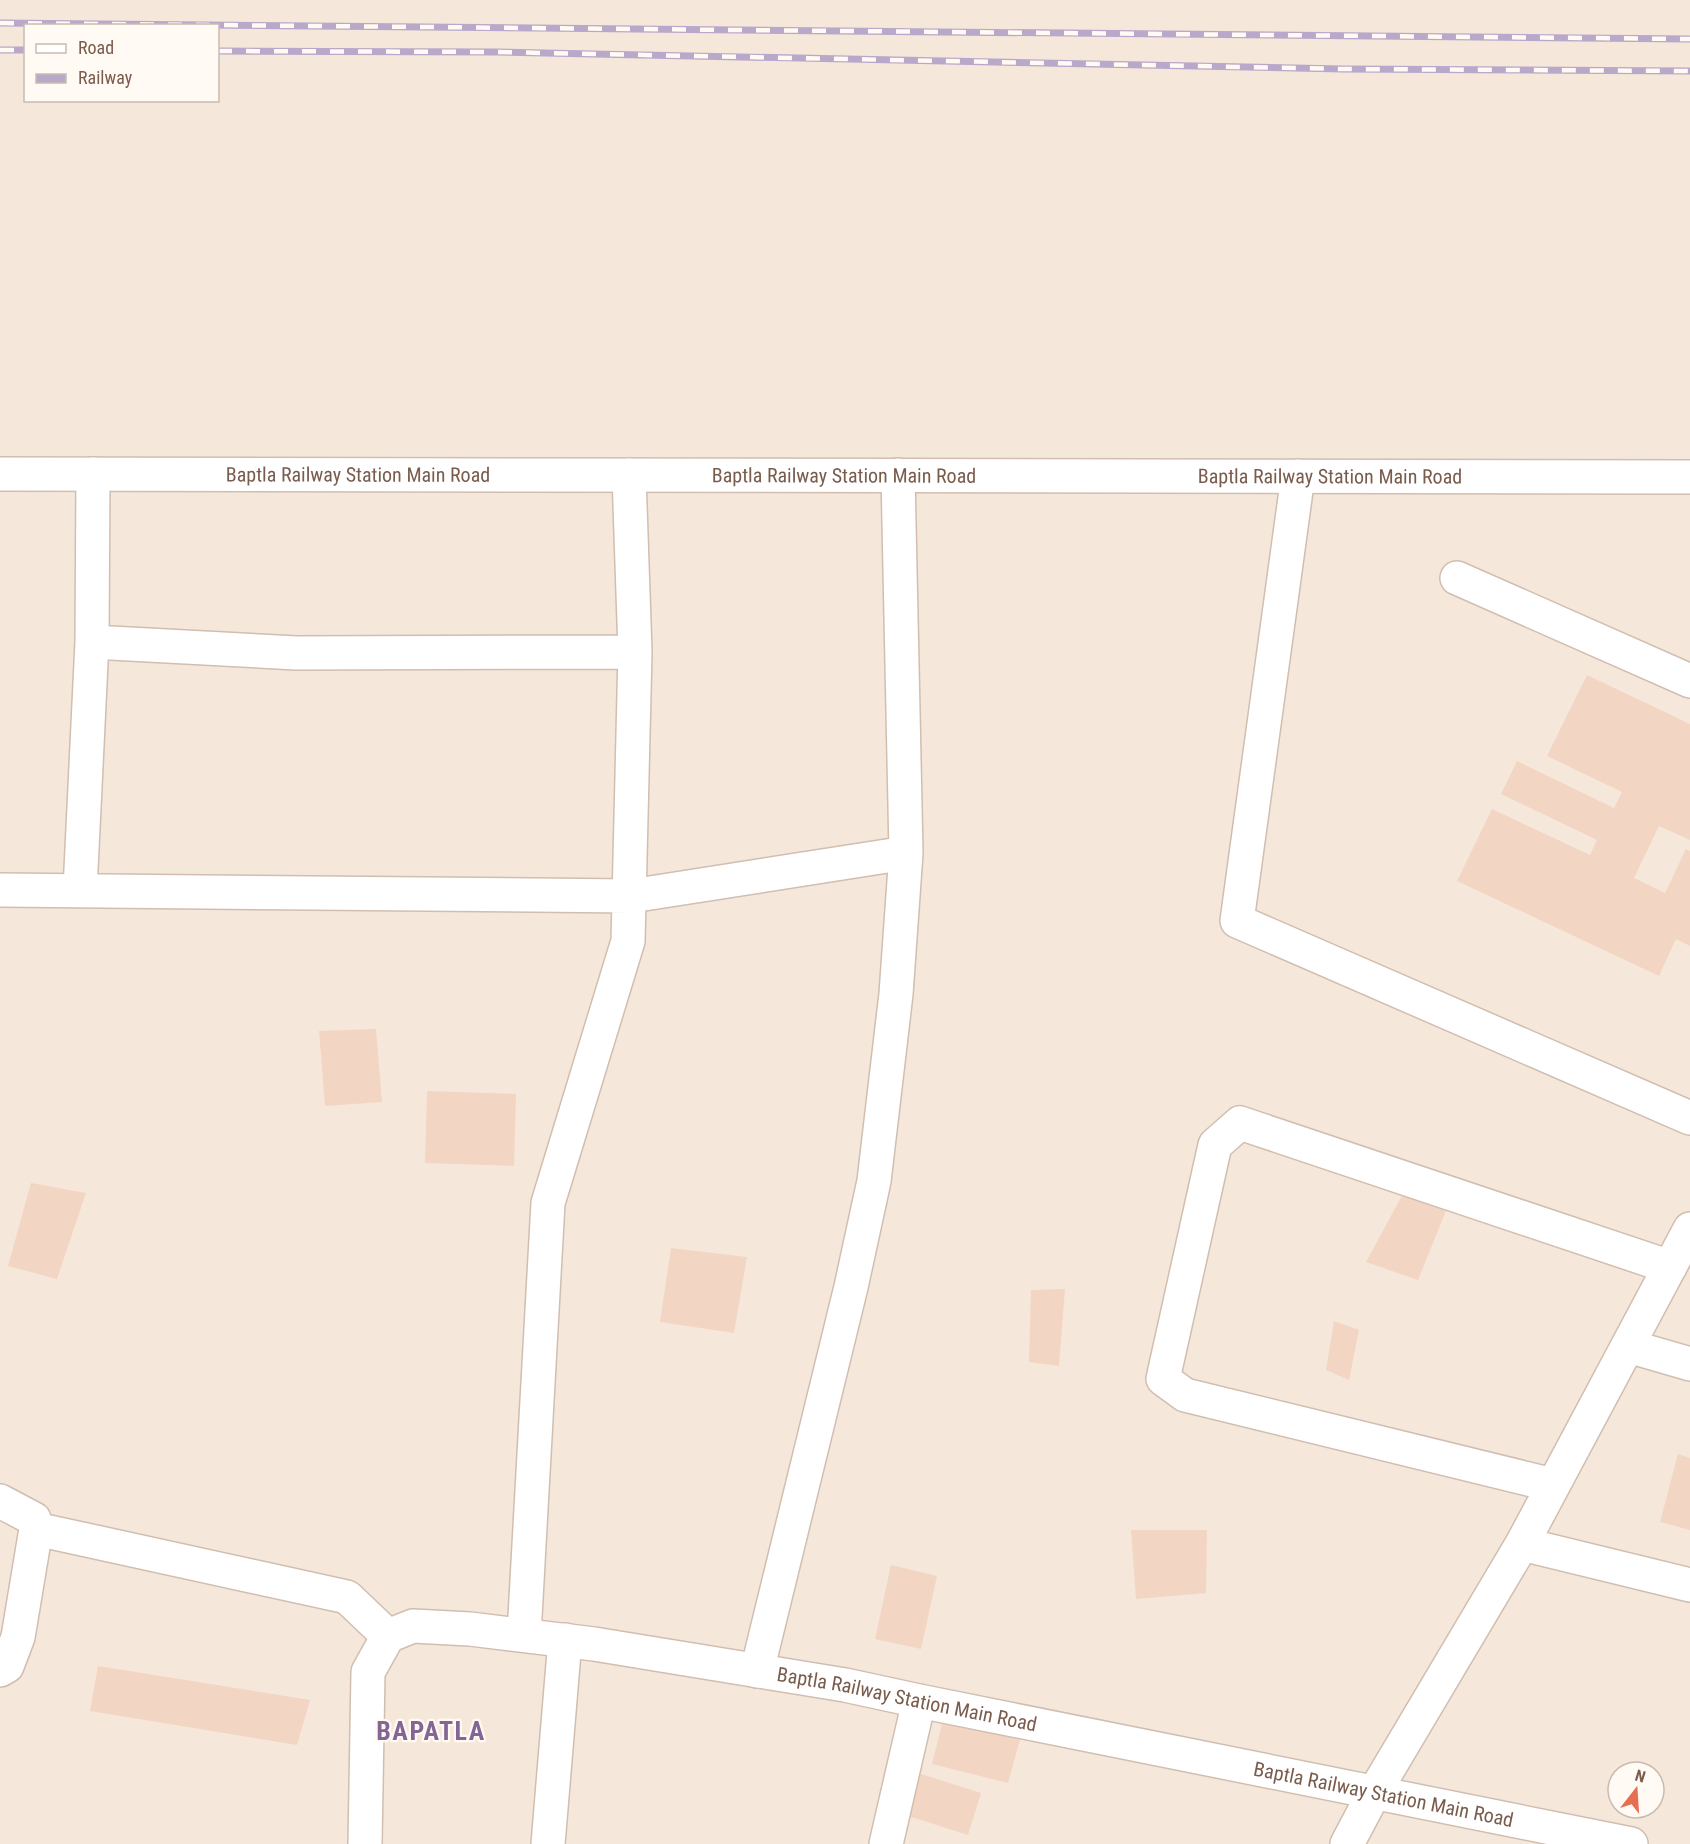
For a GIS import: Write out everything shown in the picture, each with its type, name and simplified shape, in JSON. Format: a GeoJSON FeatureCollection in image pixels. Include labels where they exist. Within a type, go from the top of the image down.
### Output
{"type":"FeatureCollection","features":[{"type":"Feature","properties":{"kind":"street","name":"Baptla Railway Station Main Road"},"geometry":{"type":"LineString","coordinates":[[0,474],[1690,477]]}},
{"type":"Feature","properties":{"kind":"street"},"geometry":{"type":"LineString","coordinates":[[80,890],[92,642],[93,474]]}},
{"type":"Feature","properties":{"kind":"street"},"geometry":{"type":"LineString","coordinates":[[524,1635],[548,1203],[628,941],[631,896],[635,652],[629,475]]}},
{"type":"Feature","properties":{"kind":"street"},"geometry":{"type":"LineString","coordinates":[[757,1671],[851,1287],[873,1181],[896,994],[906,853],[898,475]]}},
{"type":"Feature","properties":{"kind":"street"},"geometry":{"type":"LineString","coordinates":[[1298,476],[1237,921],[1690,1118]]}},
{"type":"Feature","properties":{"kind":"street"},"geometry":{"type":"LineString","coordinates":[[1457,578],[1690,681]]}},
{"type":"Feature","properties":{"kind":"street"},"geometry":{"type":"LineString","coordinates":[[92,642],[296,653],[635,652]]}},
{"type":"Feature","properties":{"kind":"street"},"geometry":{"type":"LineString","coordinates":[[0,890],[631,896],[906,853]]}},
{"type":"Feature","properties":{"kind":"street"},"geometry":{"type":"LineString","coordinates":[[1553,1485],[1185,1395],[1163,1379],[1215,1145],[1240,1123],[1670,1267]]}},
{"type":"Feature","properties":{"kind":"street"},"geometry":{"type":"LineString","coordinates":[[1347,1844],[1374,1793],[1522,1544],[1690,1229]]}},
{"type":"Feature","properties":{"kind":"street"},"geometry":{"type":"LineString","coordinates":[[1628,1346],[1690,1364]]}},
{"type":"Feature","properties":{"kind":"street"},"geometry":{"type":"LineString","coordinates":[[0,1501],[34,1519],[36,1529],[18,1637],[7,1666],[0,1670]]}},
{"type":"Feature","properties":{"kind":"street"},"geometry":{"type":"LineString","coordinates":[[36,1529],[347,1597],[388,1636],[368,1672],[365,1844]]}},
{"type":"Feature","properties":{"kind":"street"},"geometry":{"type":"LineString","coordinates":[[1522,1544],[1690,1586]]}},
{"type":"Feature","properties":{"kind":"street","name":"Baptla Railway Station Main Road"},"geometry":{"type":"LineString","coordinates":[[388,1636],[413,1626],[470,1629],[565,1640],[845,1685],[1631,1844]]}},
{"type":"Feature","properties":{"kind":"street"},"geometry":{"type":"LineString","coordinates":[[548,1844],[565,1640]]}},
{"type":"Feature","properties":{"kind":"street"},"geometry":{"type":"LineString","coordinates":[[886,1844],[919,1701]]}},
{"type":"Feature","properties":{"kind":"shaded area"},"geometry":{"type":"Polygon","coordinates":[[[0,0],[1690,0],[1690,1844],[0,1844],[0,0]]]}},
{"type":"Feature","properties":{"kind":"building"},"geometry":{"type":"Polygon","coordinates":[[[1587,675],[1690,724],[1690,840],[1659,826],[1634,878],[1665,893],[1686,849],[1690,851],[1690,946],[1676,939],[1659,976],[1457,881],[1492,809],[1590,855],[1597,840],[1501,794],[1517,761],[1614,808],[1622,792],[1547,756],[1587,675]]]}},
{"type":"Feature","properties":{"kind":"building"},"geometry":{"type":"Polygon","coordinates":[[[376,1029],[382,1102],[325,1106],[319,1031],[376,1029]]]}},
{"type":"Feature","properties":{"kind":"building"},"geometry":{"type":"Polygon","coordinates":[[[427,1091],[516,1094],[514,1166],[425,1163],[427,1091]]]}},
{"type":"Feature","properties":{"kind":"building"},"geometry":{"type":"Polygon","coordinates":[[[31,1183],[86,1193],[57,1279],[8,1266],[31,1183]]]}},
{"type":"Feature","properties":{"kind":"building"},"geometry":{"type":"Polygon","coordinates":[[[1406,1188],[1450,1201],[1418,1280],[1366,1262],[1406,1188]]]}},
{"type":"Feature","properties":{"kind":"building"},"geometry":{"type":"Polygon","coordinates":[[[671,1248],[747,1257],[734,1333],[660,1322],[671,1248]]]}},
{"type":"Feature","properties":{"kind":"building"},"geometry":{"type":"Polygon","coordinates":[[[1065,1289],[1059,1366],[1029,1362],[1031,1290],[1065,1289]]]}},
{"type":"Feature","properties":{"kind":"building"},"geometry":{"type":"Polygon","coordinates":[[[1334,1321],[1359,1330],[1349,1380],[1326,1370],[1334,1321]]]}},
{"type":"Feature","properties":{"kind":"building"},"geometry":{"type":"Polygon","coordinates":[[[1678,1454],[1690,1458],[1690,1530],[1660,1522],[1678,1454]]]}},
{"type":"Feature","properties":{"kind":"building"},"geometry":{"type":"Polygon","coordinates":[[[1131,1530],[1207,1530],[1206,1593],[1136,1599],[1131,1530]]]}},
{"type":"Feature","properties":{"kind":"building"},"geometry":{"type":"Polygon","coordinates":[[[891,1565],[937,1576],[921,1649],[875,1639],[891,1565]]]}},
{"type":"Feature","properties":{"kind":"building"},"geometry":{"type":"Polygon","coordinates":[[[98,1666],[310,1700],[297,1745],[90,1711],[98,1666]]]}},
{"type":"Feature","properties":{"kind":"building"},"geometry":{"type":"Polygon","coordinates":[[[945,1712],[1022,1732],[1008,1783],[932,1764],[945,1712]]]}},
{"type":"Feature","properties":{"kind":"building"},"geometry":{"type":"Polygon","coordinates":[[[915,1772],[981,1793],[968,1835],[902,1814],[915,1772]]]}},
{"type":"Feature","properties":{"kind":"railway"},"geometry":{"type":"LineString","coordinates":[[0,23],[106,24]]}},
{"type":"Feature","properties":{"kind":"railway"},"geometry":{"type":"LineString","coordinates":[[219,25],[1690,39]]}},
{"type":"Feature","properties":{"kind":"railway"},"geometry":{"type":"LineString","coordinates":[[0,50],[24,50]]}},
{"type":"Feature","properties":{"kind":"railway"},"geometry":{"type":"LineString","coordinates":[[219,51],[496,52],[1343,69],[1690,71]]}},
{"type":"Feature","properties":{"kind":"district","name":"BAPATLA"},"geometry":{"type":"Point","coordinates":[431,1731]}}]}
